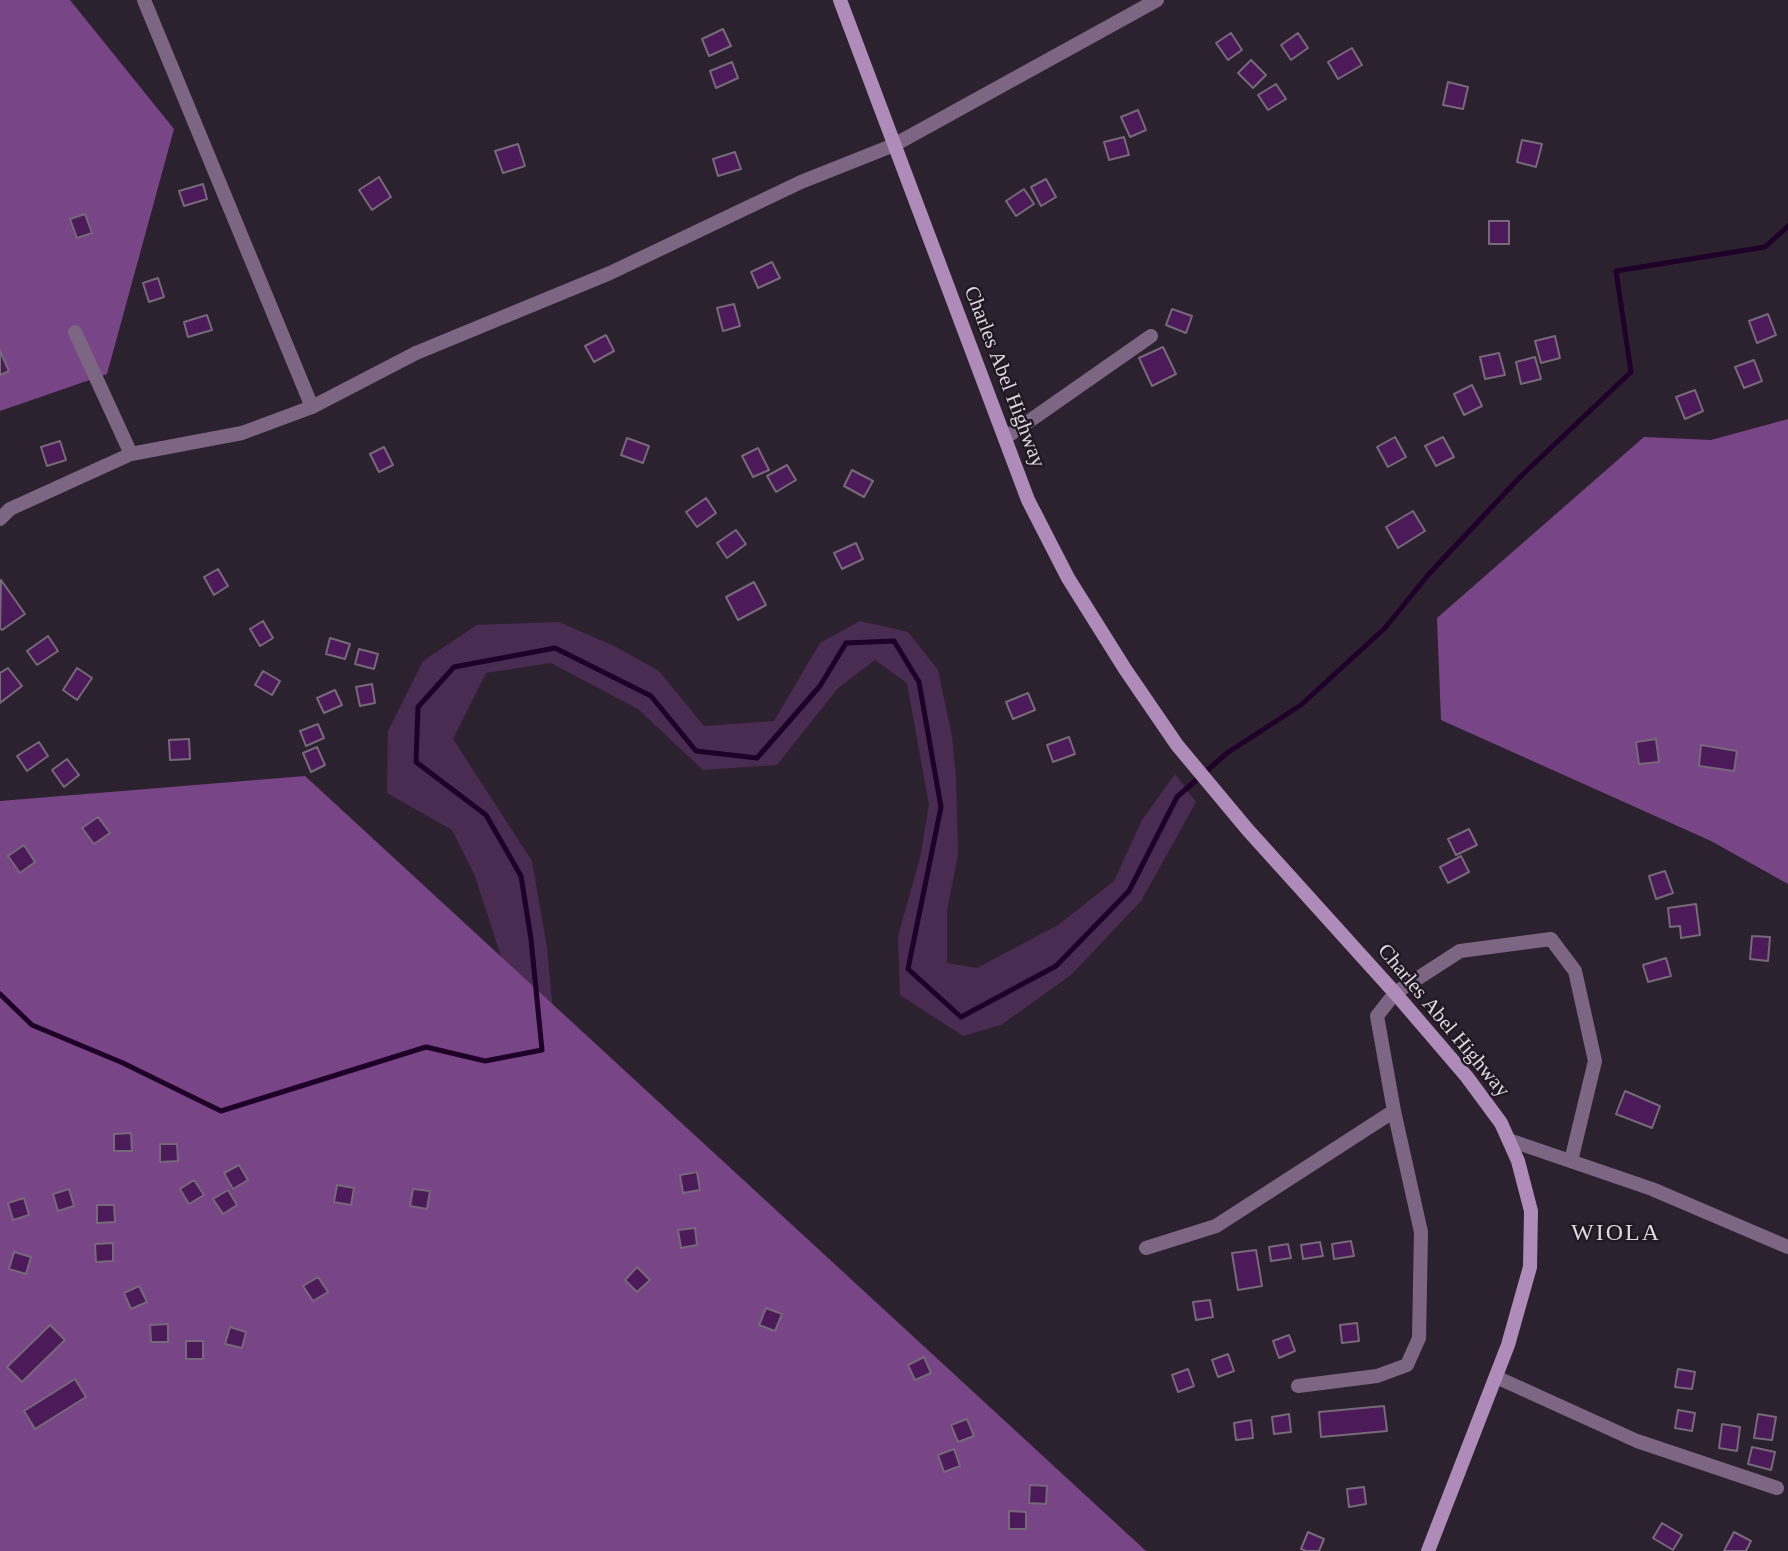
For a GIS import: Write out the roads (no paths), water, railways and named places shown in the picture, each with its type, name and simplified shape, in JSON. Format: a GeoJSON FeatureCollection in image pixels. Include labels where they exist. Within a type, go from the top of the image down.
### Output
{"type":"FeatureCollection","features":[{"type":"Feature","properties":{"kind":"main road","name":"Charles Abel Highway"},"geometry":{"type":"LineString","coordinates":[[840,0],[1028,499],[1068,578],[1177,745],[1247,829],[1467,1077],[1501,1123],[1518,1161],[1531,1211],[1530,1267],[1508,1345],[1428,1551]]}},
{"type":"Feature","properties":{"kind":"street"},"geometry":{"type":"LineString","coordinates":[[144,0],[312,407]]}},
{"type":"Feature","properties":{"kind":"street"},"geometry":{"type":"LineString","coordinates":[[0,519],[10,509],[131,454],[242,433],[312,407],[416,353],[610,273],[801,182],[894,145],[1157,0]]}},
{"type":"Feature","properties":{"kind":"street"},"geometry":{"type":"LineString","coordinates":[[75,332],[131,454]]}},
{"type":"Feature","properties":{"kind":"street"},"geometry":{"type":"LineString","coordinates":[[1005,438],[1151,336]]}},
{"type":"Feature","properties":{"kind":"street"},"geometry":{"type":"LineString","coordinates":[[1298,1386],[1377,1376],[1407,1365],[1419,1338],[1421,1232],[1394,1111],[1377,1016],[1395,993],[1460,951],[1551,939],[1575,971],[1595,1061],[1571,1161]]}},
{"type":"Feature","properties":{"kind":"street"},"geometry":{"type":"LineString","coordinates":[[1146,1248],[1216,1226],[1394,1111]]}},
{"type":"Feature","properties":{"kind":"street"},"geometry":{"type":"LineString","coordinates":[[1509,1140],[1652,1189],[1788,1247]]}},
{"type":"Feature","properties":{"kind":"street"},"geometry":{"type":"LineString","coordinates":[[1496,1377],[1637,1441],[1777,1488]]}},
{"type":"Feature","properties":{"kind":"waterway"},"geometry":{"type":"LineString","coordinates":[[0,994],[32,1025],[123,1063],[221,1111],[426,1047],[485,1061],[542,1050],[531,939],[521,876],[486,815],[416,762],[418,707],[454,667],[555,648],[651,696],[696,751],[757,758],[820,686],[846,643],[894,641],[919,682],[941,807],[908,969],[961,1017],[1056,966],[1129,891],[1177,797],[1227,753],[1301,705],[1385,628],[1428,575],[1520,477],[1631,372],[1616,271],[1765,247],[1788,226]]}},
{"type":"Feature","properties":{"kind":"district","name":"WIOLA"},"geometry":{"type":"Point","coordinates":[1616,1234]}}]}
